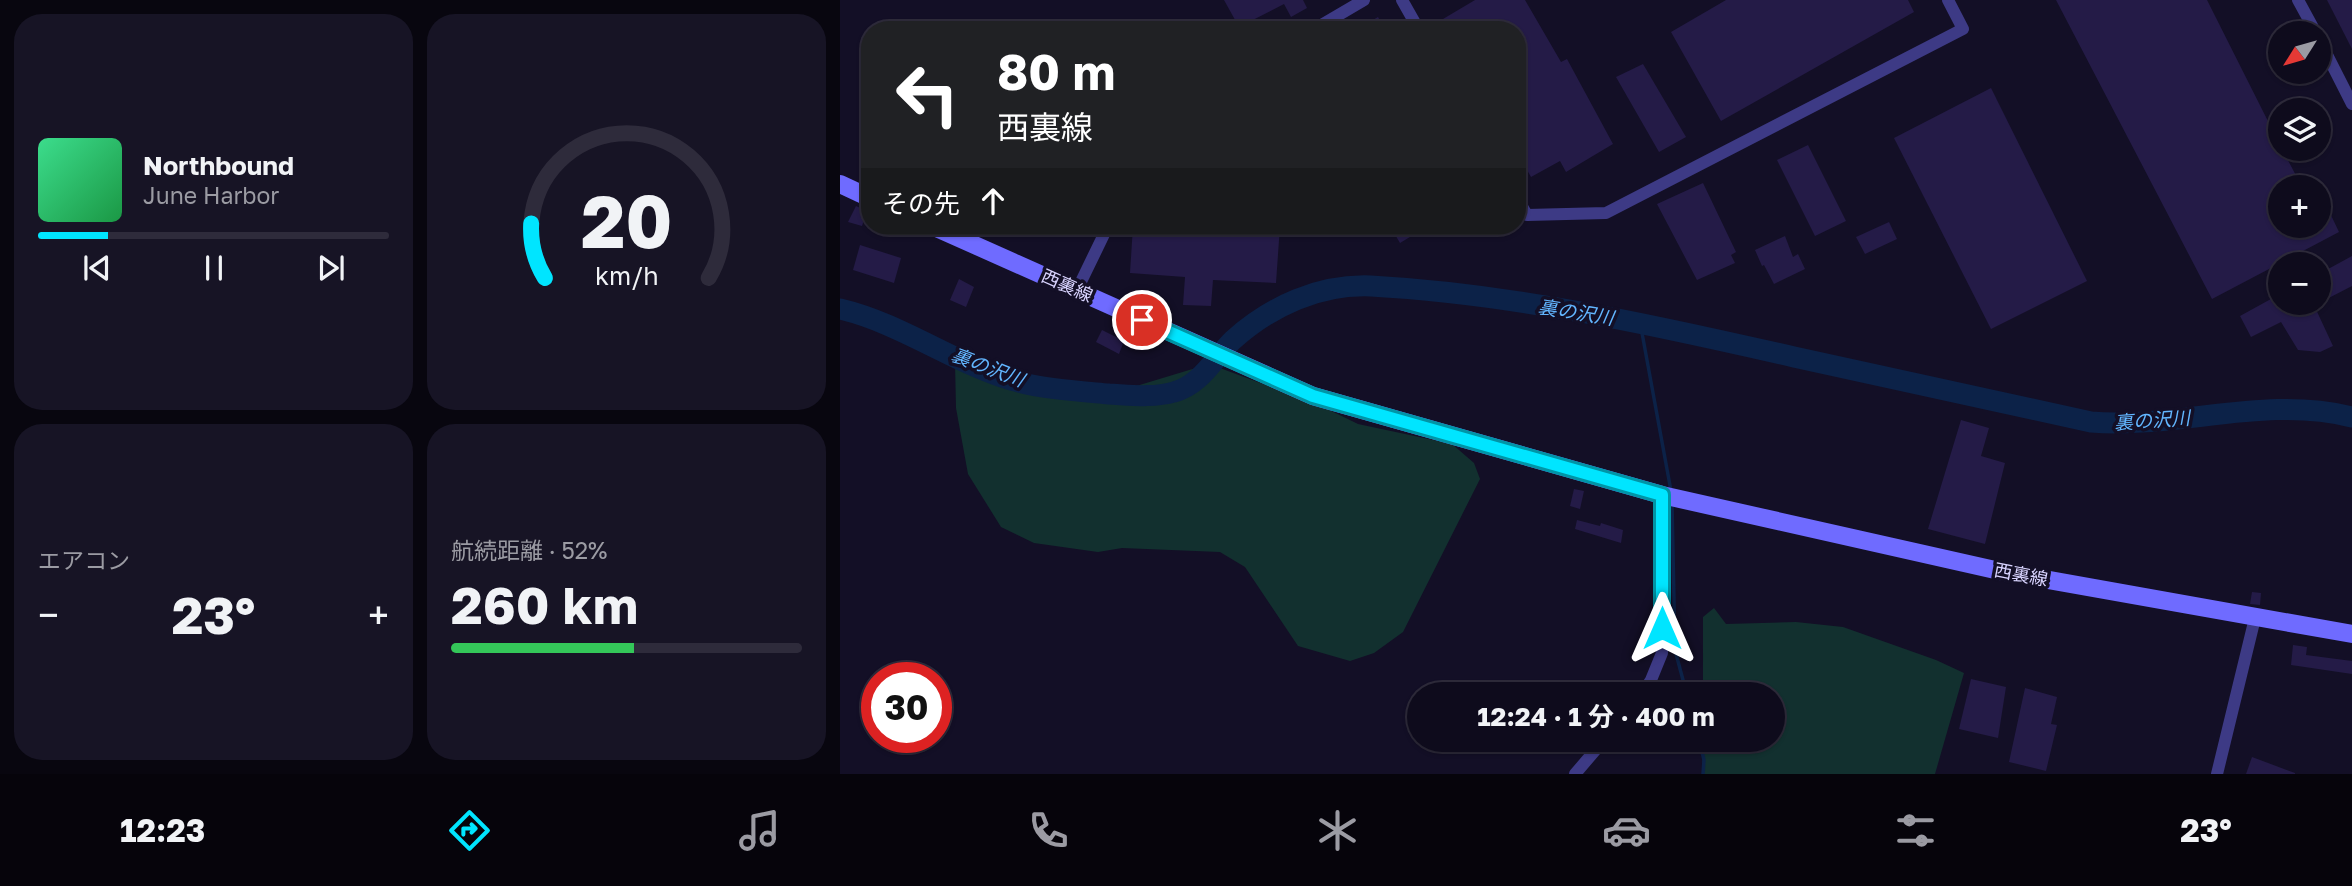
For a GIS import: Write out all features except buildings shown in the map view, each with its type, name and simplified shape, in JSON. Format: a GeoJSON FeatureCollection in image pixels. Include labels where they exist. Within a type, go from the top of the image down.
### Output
{"type":"FeatureCollection","features":[{"type":"Feature","properties":{"kind":"street"},"geometry":{"type":"LineString","coordinates":[[1328,21],[1364,0]]}},
{"type":"Feature","properties":{"kind":"street"},"geometry":{"type":"LineString","coordinates":[[1402,0],[1414,21]]}},
{"type":"Feature","properties":{"kind":"street"},"geometry":{"type":"LineString","coordinates":[[1526,213],[1606,213],[1963,29],[1948,0]]}},
{"type":"Feature","properties":{"kind":"street"},"geometry":{"type":"LineString","coordinates":[[2298,0],[2309,21]]}},
{"type":"Feature","properties":{"kind":"street"},"geometry":{"type":"LineString","coordinates":[[2331,63],[2352,104]]}},
{"type":"Feature","properties":{"kind":"street"},"geometry":{"type":"LineString","coordinates":[[840,184],[861,194]]}},
{"type":"Feature","properties":{"kind":"street","name":"西裏線"},"geometry":{"type":"LineString","coordinates":[[952,235],[1313,396],[1662,495],[2004,572],[2352,634]]}},
{"type":"Feature","properties":{"kind":"street"},"geometry":{"type":"LineString","coordinates":[[1077,290],[1104,235]]}},
{"type":"Feature","properties":{"kind":"street"},"geometry":{"type":"LineString","coordinates":[[1650,682],[1662,653],[1662,495]]}},
{"type":"Feature","properties":{"kind":"street"},"geometry":{"type":"LineString","coordinates":[[2217,774],[2255,618]]}},
{"type":"Feature","properties":{"kind":"street"},"geometry":{"type":"LineString","coordinates":[[1575,774],[1594,752]]}},
{"type":"Feature","properties":{"kind":"green space"},"geometry":{"type":"Polygon","coordinates":[[[955,362],[1063,389],[1133,387],[1209,364],[1315,403],[1358,424],[1452,444],[1474,463],[1480,479],[1403,632],[1374,653],[1350,661],[1298,646],[1245,567],[1220,552],[1122,548],[1098,552],[1034,543],[1001,527],[968,474],[956,408],[955,362]]]}},
{"type":"Feature","properties":{"kind":"green space"},"geometry":{"type":"Polygon","coordinates":[[[1714,608],[1726,624],[1796,622],[1843,627],[1936,660],[1964,673],[1935,774],[1702,774],[1703,752],[1785,752],[1785,682],[1703,682],[1703,617],[1714,608]]]}},
{"type":"Feature","properties":{"kind":"waterway","name":"裏の沢川"},"geometry":{"type":"LineString","coordinates":[[840,309],[884,323],[1011,380],[1047,388],[1109,394],[1158,395],[1184,388],[1200,377],[1233,340],[1280,307],[1315,293],[1352,286],[1371,286],[1478,296],[1584,312],[2091,422],[2156,421],[2287,409],[2352,417]]}},
{"type":"Feature","properties":{"kind":"waterway"},"geometry":{"type":"LineString","coordinates":[[1640,322],[1671,491]]}},
{"type":"Feature","properties":{"kind":"waterway"},"geometry":{"type":"LineString","coordinates":[[1672,502],[1675,650],[1684,682]]}},
{"type":"Feature","properties":{"kind":"waterway"},"geometry":{"type":"LineString","coordinates":[[1702,752],[1703,774]]}},
{"type":"Feature","properties":{"kind":"route"},"geometry":{"type":"LineString","coordinates":[[1142,320],[1313,396],[1662,495],[1662,628]]}}]}
